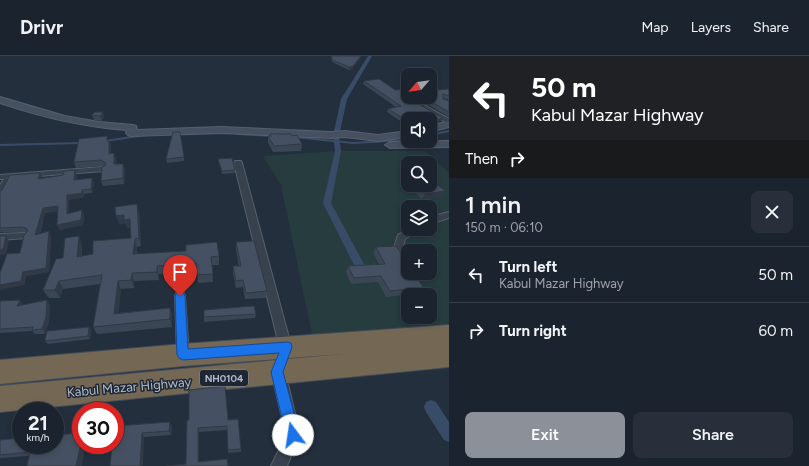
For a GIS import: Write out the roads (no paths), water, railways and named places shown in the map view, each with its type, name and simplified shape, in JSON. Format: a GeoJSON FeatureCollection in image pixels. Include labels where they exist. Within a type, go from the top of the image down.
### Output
{"type":"FeatureCollection","features":[{"type":"Feature","properties":{"kind":"highway"},"geometry":{"type":"LineString","coordinates":[[0,372],[183,355],[398,340],[449,334]]}},
{"type":"Feature","properties":{"kind":"highway","name":"Kabul Mazar Highway"},"geometry":{"type":"LineString","coordinates":[[0,399],[449,356]]}},
{"type":"Feature","properties":{"kind":"street"},"geometry":{"type":"LineString","coordinates":[[0,100],[36,112],[103,127],[133,128],[131,133],[220,130],[334,134],[371,141],[449,144]]}},
{"type":"Feature","properties":{"kind":"street"},"geometry":{"type":"LineString","coordinates":[[417,104],[449,124]]}},
{"type":"Feature","properties":{"kind":"street"},"geometry":{"type":"LineString","coordinates":[[437,127],[449,124]]}},
{"type":"Feature","properties":{"kind":"street"},"geometry":{"type":"LineString","coordinates":[[371,141],[401,136]]}},
{"type":"Feature","properties":{"kind":"street"},"geometry":{"type":"LineString","coordinates":[[238,163],[287,347],[277,372],[293,435],[279,466]]}},
{"type":"Feature","properties":{"kind":"street"},"geometry":{"type":"LineString","coordinates":[[0,177],[102,169]]}},
{"type":"Feature","properties":{"kind":"street"},"geometry":{"type":"LineString","coordinates":[[0,192],[9,177]]}},
{"type":"Feature","properties":{"kind":"street"},"geometry":{"type":"LineString","coordinates":[[437,218],[449,215]]}},
{"type":"Feature","properties":{"kind":"street"},"geometry":{"type":"LineString","coordinates":[[0,237],[24,236]]}},
{"type":"Feature","properties":{"kind":"street"},"geometry":{"type":"LineString","coordinates":[[399,248],[401,237],[403,236]]}},
{"type":"Feature","properties":{"kind":"street"},"geometry":{"type":"LineString","coordinates":[[180,296],[183,355]]}},
{"type":"Feature","properties":{"kind":"waterway"},"geometry":{"type":"LineString","coordinates":[[361,268],[327,203],[338,151],[336,136],[344,99],[370,56]]}},
{"type":"Feature","properties":{"kind":"waterway"},"geometry":{"type":"LineString","coordinates":[[437,134],[449,131]]}},
{"type":"Feature","properties":{"kind":"waterway"},"geometry":{"type":"LineString","coordinates":[[180,134],[215,133]]}},
{"type":"Feature","properties":{"kind":"waterway"},"geometry":{"type":"LineString","coordinates":[[238,134],[273,136]]}},
{"type":"Feature","properties":{"kind":"waterway"},"geometry":{"type":"LineString","coordinates":[[105,141],[145,135]]}},
{"type":"Feature","properties":{"kind":"waterway"},"geometry":{"type":"LineString","coordinates":[[294,137],[353,143],[401,140]]}},
{"type":"Feature","properties":{"kind":"waterway"},"geometry":{"type":"LineString","coordinates":[[0,145],[81,143]]}},
{"type":"Feature","properties":{"kind":"waterway"},"geometry":{"type":"LineString","coordinates":[[431,407],[449,435]]}}]}
